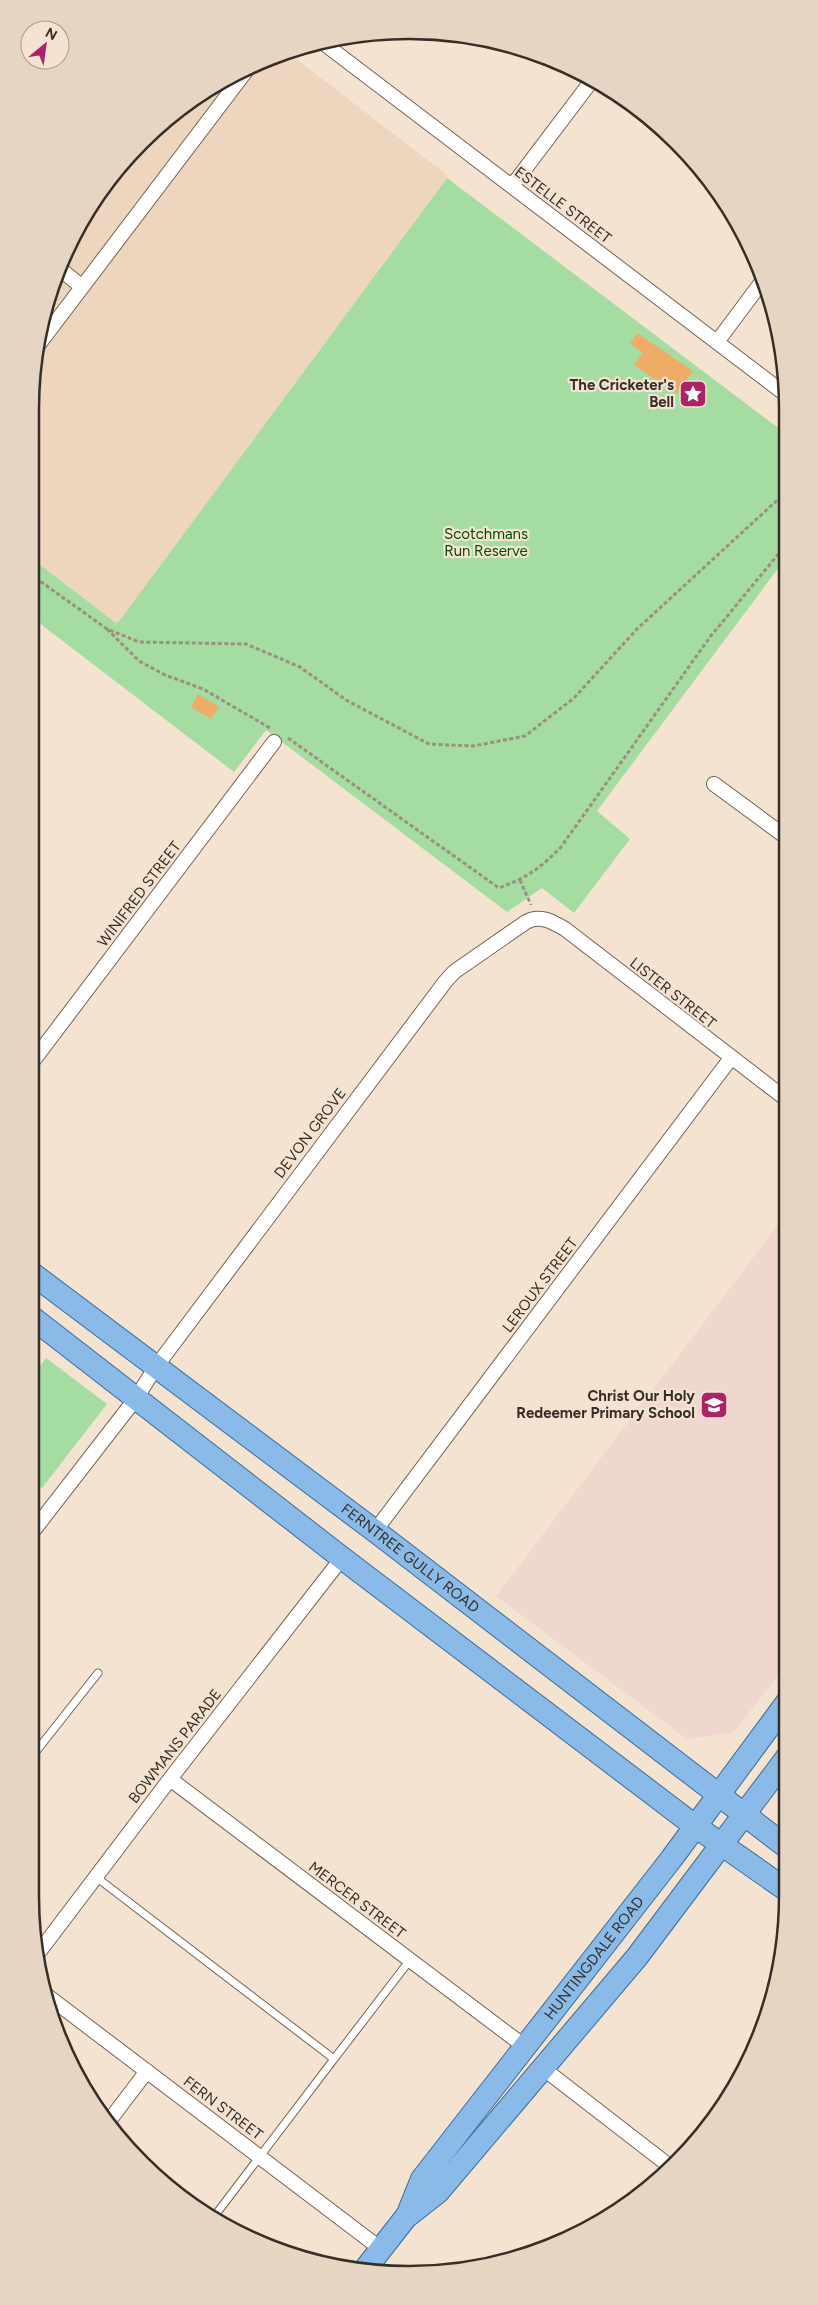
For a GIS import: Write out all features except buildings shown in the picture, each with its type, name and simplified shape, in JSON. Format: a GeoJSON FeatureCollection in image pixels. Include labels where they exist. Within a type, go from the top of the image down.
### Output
{"type":"FeatureCollection","features":[{"type":"Feature","properties":{"kind":"main road","name":"FERNTREE GULLY ROAD"},"geometry":{"type":"LineString","coordinates":[[39,1279],[154,1368],[375,1531],[779,1841]]}},
{"type":"Feature","properties":{"kind":"main road"},"geometry":{"type":"LineString","coordinates":[[39,1323],[342,1558],[695,1826],[779,1885]]}},
{"type":"Feature","properties":{"kind":"main road","name":"HUNTINGDALE ROAD"},"geometry":{"type":"LineString","coordinates":[[369,2264],[406,2216],[422,2179],[695,1826],[779,1713]]}},
{"type":"Feature","properties":{"kind":"main road","name":"HUNTINGDALE ROAD"},"geometry":{"type":"LineString","coordinates":[[406,2216],[438,2192],[479,2141],[544,2069],[637,1957],[779,1768]]}},
{"type":"Feature","properties":{"kind":"street","name":"ESTELLE STREET"},"geometry":{"type":"LineString","coordinates":[[329,48],[778,389]]}},
{"type":"Feature","properties":{"kind":"street"},"geometry":{"type":"LineString","coordinates":[[47,332],[240,79]]}},
{"type":"Feature","properties":{"kind":"street"},"geometry":{"type":"LineString","coordinates":[[512,186],[589,85]]}},
{"type":"Feature","properties":{"kind":"street"},"geometry":{"type":"LineString","coordinates":[[65,273],[82,287]]}},
{"type":"Feature","properties":{"kind":"street"},"geometry":{"type":"LineString","coordinates":[[717,342],[759,287]]}},
{"type":"Feature","properties":{"kind":"street","name":"WINIFRED STREET"},"geometry":{"type":"LineString","coordinates":[[39,1053],[279,737]]}},
{"type":"Feature","properties":{"kind":"street"},"geometry":{"type":"LineString","coordinates":[[714,784],[779,832]]}},
{"type":"Feature","properties":{"kind":"street","name":"LISTER STREET"},"geometry":{"type":"LineString","coordinates":[[537,918],[553,922],[564,929],[779,1094]]}},
{"type":"Feature","properties":{"kind":"street","name":"DEVON GROVE"},"geometry":{"type":"LineString","coordinates":[[39,1523],[137,1397],[154,1368],[445,982],[454,972],[526,922],[537,918]]}},
{"type":"Feature","properties":{"kind":"street","name":"LEROUX STREET"},"geometry":{"type":"LineString","coordinates":[[375,1531],[731,1058]]}},
{"type":"Feature","properties":{"kind":"street","name":"BOWMANS PARADE"},"geometry":{"type":"LineString","coordinates":[[43,1947],[170,1779],[342,1558]]}},
{"type":"Feature","properties":{"kind":"street","name":"MERCER STREET"},"geometry":{"type":"LineString","coordinates":[[170,1779],[524,2046]]}},
{"type":"Feature","properties":{"kind":"street","name":"FERN STREET"},"geometry":{"type":"LineString","coordinates":[[54,2001],[381,2249]]}},
{"type":"Feature","properties":{"kind":"street"},"geometry":{"type":"LineString","coordinates":[[544,2069],[665,2163]]}},
{"type":"Feature","properties":{"kind":"street"},"geometry":{"type":"LineString","coordinates":[[112,2117],[146,2071]]}},
{"type":"Feature","properties":{"kind":"lane"},"geometry":{"type":"LineString","coordinates":[[39,1747],[98,1672]]}},
{"type":"Feature","properties":{"kind":"lane"},"geometry":{"type":"LineString","coordinates":[[96,1877],[334,2060]]}},
{"type":"Feature","properties":{"kind":"lane"},"geometry":{"type":"LineString","coordinates":[[217,2213],[410,1960]]}},
{"type":"Feature","properties":{"kind":"path"},"geometry":{"type":"LineString","coordinates":[[107,629],[139,642],[246,644],[300,667],[346,700],[429,744],[473,746],[524,736],[574,698],[637,629],[779,499]]}},
{"type":"Feature","properties":{"kind":"path"},"geometry":{"type":"LineString","coordinates":[[39,580],[107,629],[139,661],[165,675],[204,689],[279,737],[499,888],[520,880],[543,866],[561,847],[710,637],[779,553]]}},
{"type":"Feature","properties":{"kind":"path"},"geometry":{"type":"LineString","coordinates":[[520,880],[537,918]]}},
{"type":"Feature","properties":{"kind":"shaded area"},"geometry":{"type":"Polygon","coordinates":[[[294,57],[448,176],[117,624],[39,564],[40,385],[46,337],[58,290],[77,245],[101,203],[147,147],[184,115],[224,88],[267,67],[294,57]]]}},
{"type":"Feature","properties":{"kind":"shaded area","name":"Christ Our Holy Redeemer Primary School"},"geometry":{"type":"Polygon","coordinates":[[[779,1224],[779,1674],[733,1733],[687,1739],[496,1596],[779,1224]]]}},
{"type":"Feature","properties":{"kind":"green space","name":"Scotchmans Run Reserve"},"geometry":{"type":"Polygon","coordinates":[[[447,178],[779,428],[779,567],[597,811],[630,839],[574,913],[542,888],[507,912],[266,730],[234,772],[39,623],[39,564],[117,624],[447,178]]]}},
{"type":"Feature","properties":{"kind":"green space"},"geometry":{"type":"Polygon","coordinates":[[[46,1358],[107,1404],[42,1488],[39,1486],[39,1367],[46,1358]]]}},
{"type":"Feature","properties":{"kind":"place","name":"The Cricketer's Bell"},"geometry":{"type":"Point","coordinates":[693,394]}},
{"type":"Feature","properties":{"kind":"place","name":"Christ Our Holy Redeemer Primary School"},"geometry":{"type":"Point","coordinates":[714,1405]}}]}
